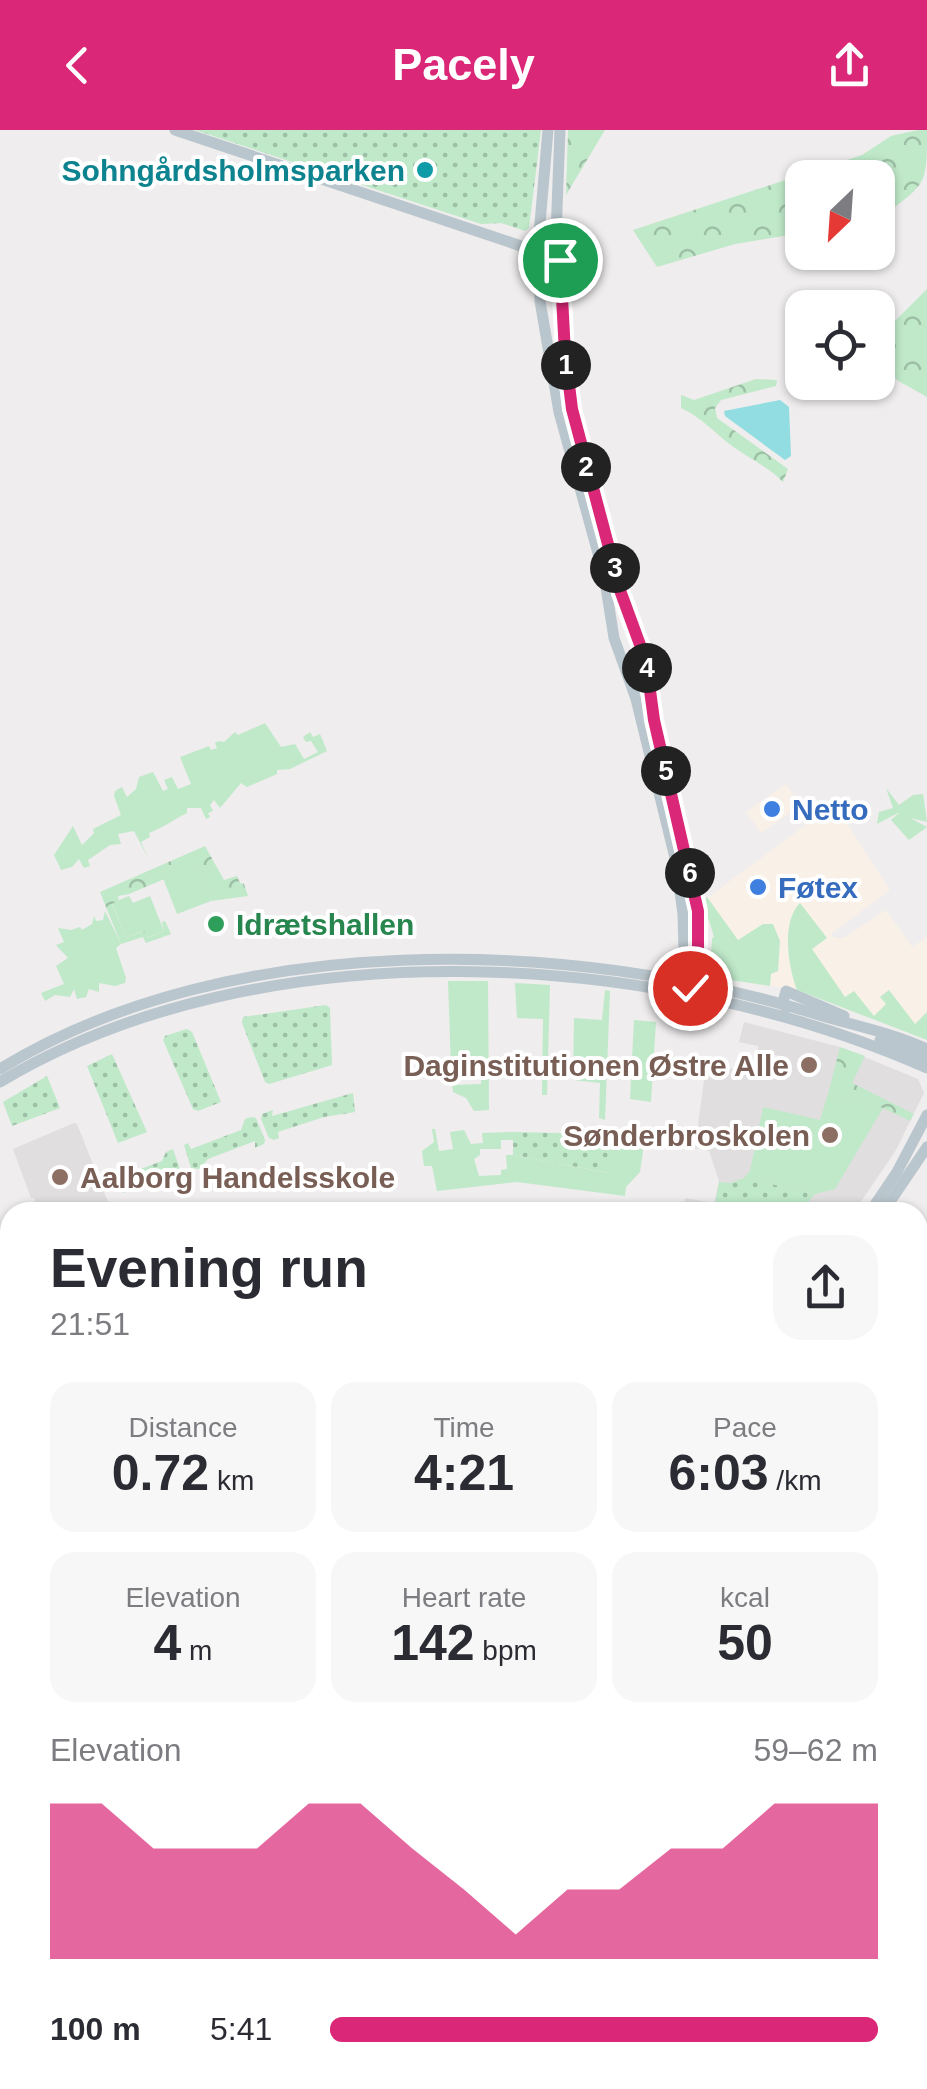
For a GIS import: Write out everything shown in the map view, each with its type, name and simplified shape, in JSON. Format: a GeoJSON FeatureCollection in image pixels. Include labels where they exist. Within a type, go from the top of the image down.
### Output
{"type":"FeatureCollection","features":[{"type":"Feature","properties":{"kind":"street"},"geometry":{"type":"LineString","coordinates":[[176,130],[487,233],[546,243]]}},
{"type":"Feature","properties":{"kind":"street"},"geometry":{"type":"LineString","coordinates":[[548,130],[546,243],[572,409],[621,593],[639,711],[676,862],[688,987]]}},
{"type":"Feature","properties":{"kind":"street"},"geometry":{"type":"LineString","coordinates":[[560,130],[540,301],[560,412],[609,602],[631,652],[640,663],[654,720],[694,892],[700,982]]}},
{"type":"Feature","properties":{"kind":"street"},"geometry":{"type":"LineString","coordinates":[[0,1069],[70,1032],[160,998],[226,983],[339,965],[506,961],[599,968],[688,987],[715,1000],[821,1028],[927,1068]]}},
{"type":"Feature","properties":{"kind":"street"},"geometry":{"type":"LineString","coordinates":[[0,1082],[52,1052],[112,1026],[179,1004],[340,977],[421,973],[620,978],[688,987],[700,982],[785,996],[927,1049]]}},
{"type":"Feature","properties":{"kind":"street"},"geometry":{"type":"LineString","coordinates":[[715,1000],[770,1006],[785,996]]}},
{"type":"Feature","properties":{"kind":"street"},"geometry":{"type":"LineString","coordinates":[[785,996],[796,1020]]}},
{"type":"Feature","properties":{"kind":"street"},"geometry":{"type":"LineString","coordinates":[[821,1028],[877,1039],[927,1059]]}},
{"type":"Feature","properties":{"kind":"street"},"geometry":{"type":"LineString","coordinates":[[876,1202],[927,1115]]}},
{"type":"Feature","properties":{"kind":"street"},"geometry":{"type":"LineString","coordinates":[[903,1183],[927,1134]]}},
{"type":"Feature","properties":{"kind":"street"},"geometry":{"type":"LineString","coordinates":[[890,1202],[927,1147]]}},
{"type":"Feature","properties":{"kind":"shaded area","name":"Netto"},"geometry":{"type":"Polygon","coordinates":[[[786,784],[801,805],[761,833],[746,812],[786,784]]]}},
{"type":"Feature","properties":{"kind":"shaded area"},"geometry":{"type":"Polygon","coordinates":[[[834,804],[890,890],[831,934],[844,938],[886,910],[912,947],[927,937],[927,1040],[797,990],[730,980],[710,970],[714,937],[703,901],[834,804]]]}},
{"type":"Feature","properties":{"kind":"shaded area","name":"Sønderbroskolen"},"geometry":{"type":"Polygon","coordinates":[[[744,1022],[840,1047],[918,1079],[924,1093],[896,1150],[861,1202],[714,1202],[719,1181],[709,1151],[695,1148],[706,1065],[780,1076],[784,1057],[739,1042],[744,1022]]]}},
{"type":"Feature","properties":{"kind":"shaded area","name":"Aalborg Handelsskole"},"geometry":{"type":"Polygon","coordinates":[[[77,1124],[108,1202],[36,1202],[13,1149],[77,1124]]]}},
{"type":"Feature","properties":{"kind":"green space","name":"Sohngårdsholmsparken"},"geometry":{"type":"Polygon","coordinates":[[[195,130],[541,130],[529,228],[525,231],[501,223],[481,224],[195,130]]]}},
{"type":"Feature","properties":{"kind":"green space"},"geometry":{"type":"Polygon","coordinates":[[[568,130],[605,130],[566,195],[568,130]]]}},
{"type":"Feature","properties":{"kind":"green space"},"geometry":{"type":"Polygon","coordinates":[[[927,130],[922,181],[895,207],[895,160],[847,160],[891,136],[927,130]]]}},
{"type":"Feature","properties":{"kind":"green space"},"geometry":{"type":"Polygon","coordinates":[[[785,180],[785,236],[735,244],[657,267],[633,230],[785,180]]]}},
{"type":"Feature","properties":{"kind":"green space"},"geometry":{"type":"Polygon","coordinates":[[[927,289],[927,397],[895,378],[895,321],[927,289]]]}},
{"type":"Feature","properties":{"kind":"green space"},"geometry":{"type":"Polygon","coordinates":[[[756,379],[777,380],[776,386],[721,400],[715,408],[717,418],[788,469],[783,482],[681,408],[681,395],[694,400],[756,379]]]}},
{"type":"Feature","properties":{"kind":"green space"},"geometry":{"type":"Polygon","coordinates":[[[265,723],[281,747],[295,744],[304,759],[318,752],[303,737],[310,732],[313,737],[320,734],[327,751],[290,769],[277,770],[277,774],[247,787],[241,783],[220,808],[214,800],[210,805],[213,811],[206,819],[201,808],[187,808],[187,813],[149,833],[150,837],[141,842],[148,858],[134,831],[118,834],[121,844],[110,845],[88,860],[90,866],[84,868],[79,859],[72,867],[61,870],[54,855],[73,826],[82,845],[94,833],[93,829],[121,815],[115,791],[122,787],[127,797],[136,789],[139,777],[153,772],[163,791],[168,789],[164,780],[172,777],[178,789],[191,784],[180,757],[209,746],[211,750],[217,748],[215,743],[224,742],[235,732],[238,735],[265,723]]]}},
{"type":"Feature","properties":{"kind":"green space"},"geometry":{"type":"Polygon","coordinates":[[[886,788],[899,805],[913,795],[923,794],[927,822],[910,818],[927,827],[909,840],[891,820],[900,812],[877,824],[879,812],[893,808],[886,788]]]}},
{"type":"Feature","properties":{"kind":"green space"},"geometry":{"type":"Polygon","coordinates":[[[205,846],[224,880],[237,876],[248,896],[211,901],[197,865],[118,896],[119,900],[112,904],[126,938],[144,931],[147,938],[164,931],[165,921],[171,934],[146,943],[143,937],[121,944],[100,892],[205,846]]]}},
{"type":"Feature","properties":{"kind":"green space"},"geometry":{"type":"Polygon","coordinates":[[[197,864],[211,901],[177,914],[163,878],[197,864]]]}},
{"type":"Feature","properties":{"kind":"green space"},"geometry":{"type":"Polygon","coordinates":[[[129,896],[133,903],[150,896],[164,931],[146,938],[143,931],[126,938],[112,903],[129,896]]]}},
{"type":"Feature","properties":{"kind":"green space"},"geometry":{"type":"Polygon","coordinates":[[[707,897],[738,940],[763,924],[773,924],[780,941],[778,971],[771,974],[770,986],[730,980],[710,970],[714,937],[703,901],[707,897]]]}},
{"type":"Feature","properties":{"kind":"green space"},"geometry":{"type":"Polygon","coordinates":[[[800,903],[827,938],[812,949],[845,997],[854,991],[874,1016],[886,1004],[880,997],[889,990],[915,1024],[927,1012],[927,1040],[797,990],[788,933],[800,903]]]}},
{"type":"Feature","properties":{"kind":"green space"},"geometry":{"type":"Polygon","coordinates":[[[105,911],[121,944],[116,948],[125,983],[99,983],[99,992],[89,989],[86,997],[77,999],[74,989],[70,997],[55,995],[45,1001],[41,993],[64,984],[56,966],[68,958],[56,945],[64,942],[58,928],[82,930],[92,924],[94,916],[96,921],[103,920],[105,911]]]}},
{"type":"Feature","properties":{"kind":"green space"},"geometry":{"type":"Polygon","coordinates":[[[448,981],[488,981],[489,1110],[474,1111],[466,1098],[453,1092],[452,1085],[481,1084],[481,1067],[451,1067],[448,981]]]}},
{"type":"Feature","properties":{"kind":"green space"},"geometry":{"type":"Polygon","coordinates":[[[515,983],[550,985],[547,1095],[542,1095],[543,1019],[517,1018],[515,983]]]}},
{"type":"Feature","properties":{"kind":"green space"},"geometry":{"type":"Polygon","coordinates":[[[605,990],[610,991],[605,1120],[599,1118],[600,1083],[573,1080],[574,1018],[602,1020],[605,990]]]}},
{"type":"Feature","properties":{"kind":"green space"},"geometry":{"type":"Polygon","coordinates":[[[326,1005],[330,1008],[332,1065],[265,1082],[243,1017],[326,1005]]]}},
{"type":"Feature","properties":{"kind":"green space"},"geometry":{"type":"Polygon","coordinates":[[[634,1020],[656,1022],[651,1102],[630,1099],[634,1020]]]}},
{"type":"Feature","properties":{"kind":"green space"},"geometry":{"type":"Polygon","coordinates":[[[187,1029],[192,1032],[221,1102],[198,1111],[193,1109],[163,1040],[187,1029]]]}},
{"type":"Feature","properties":{"kind":"green space"},"geometry":{"type":"Polygon","coordinates":[[[840,1047],[865,1056],[852,1083],[914,1114],[910,1121],[883,1108],[828,1094],[840,1047]]]}},
{"type":"Feature","properties":{"kind":"green space"},"geometry":{"type":"Polygon","coordinates":[[[112,1054],[147,1132],[118,1143],[87,1066],[112,1054]]]}},
{"type":"Feature","properties":{"kind":"green space"},"geometry":{"type":"Polygon","coordinates":[[[47,1076],[60,1108],[12,1126],[3,1102],[47,1076]]]}},
{"type":"Feature","properties":{"kind":"green space"},"geometry":{"type":"Polygon","coordinates":[[[353,1093],[355,1112],[278,1132],[279,1138],[274,1140],[269,1138],[261,1119],[262,1114],[273,1110],[272,1116],[353,1093]]]}},
{"type":"Feature","properties":{"kind":"green space"},"geometry":{"type":"Polygon","coordinates":[[[828,1094],[883,1108],[835,1189],[815,1194],[744,1178],[750,1171],[763,1107],[820,1120],[828,1094]]]}},
{"type":"Feature","properties":{"kind":"green space"},"geometry":{"type":"Polygon","coordinates":[[[256,1118],[264,1144],[255,1148],[255,1141],[208,1159],[199,1169],[191,1168],[184,1145],[188,1143],[191,1149],[241,1130],[245,1119],[256,1118]]]}},
{"type":"Feature","properties":{"kind":"green space"},"geometry":{"type":"Polygon","coordinates":[[[432,1129],[439,1151],[453,1149],[450,1132],[464,1130],[471,1144],[483,1143],[482,1133],[513,1132],[513,1140],[501,1140],[501,1149],[480,1149],[480,1155],[474,1159],[479,1176],[501,1175],[501,1170],[507,1169],[506,1155],[608,1173],[613,1140],[644,1144],[640,1172],[626,1187],[625,1196],[517,1182],[437,1191],[432,1166],[424,1166],[422,1151],[434,1142],[432,1129]]]}},
{"type":"Feature","properties":{"kind":"green space"},"geometry":{"type":"Polygon","coordinates":[[[513,1132],[613,1140],[609,1173],[513,1155],[513,1132]]]}},
{"type":"Feature","properties":{"kind":"green space"},"geometry":{"type":"Polygon","coordinates":[[[173,1149],[182,1175],[175,1178],[175,1172],[123,1193],[115,1172],[126,1167],[127,1174],[162,1161],[166,1152],[173,1149]]]}},
{"type":"Feature","properties":{"kind":"green space"},"geometry":{"type":"Polygon","coordinates":[[[744,1178],[815,1194],[808,1202],[715,1202],[719,1182],[744,1178]]]}},
{"type":"Feature","properties":{"kind":"water"},"geometry":{"type":"Polygon","coordinates":[[[780,400],[789,407],[791,456],[785,460],[725,416],[724,411],[780,400]]]}},
{"type":"Feature","properties":{"kind":"place","name":"Sohngårdsholmsparken"},"geometry":{"type":"Point","coordinates":[425,170]}},
{"type":"Feature","properties":{"kind":"place","name":"Netto"},"geometry":{"type":"Point","coordinates":[772,809]}},
{"type":"Feature","properties":{"kind":"place","name":"Føtex"},"geometry":{"type":"Point","coordinates":[758,887]}},
{"type":"Feature","properties":{"kind":"place","name":"Idrætshallen"},"geometry":{"type":"Point","coordinates":[216,924]}},
{"type":"Feature","properties":{"kind":"place","name":"Daginstitutionen Østre Alle"},"geometry":{"type":"Point","coordinates":[809,1065]}},
{"type":"Feature","properties":{"kind":"place","name":"Sønderbroskolen"},"geometry":{"type":"Point","coordinates":[830,1135]}},
{"type":"Feature","properties":{"kind":"place","name":"Aalborg Handelsskole"},"geometry":{"type":"Point","coordinates":[60,1177]}},
{"type":"Feature","properties":{"kind":"route"},"geometry":{"type":"LineString","coordinates":[[560,260],[574,423],[621,593],[646,661],[654,720],[694,892],[701,969],[698,984],[690,988]]}}]}
